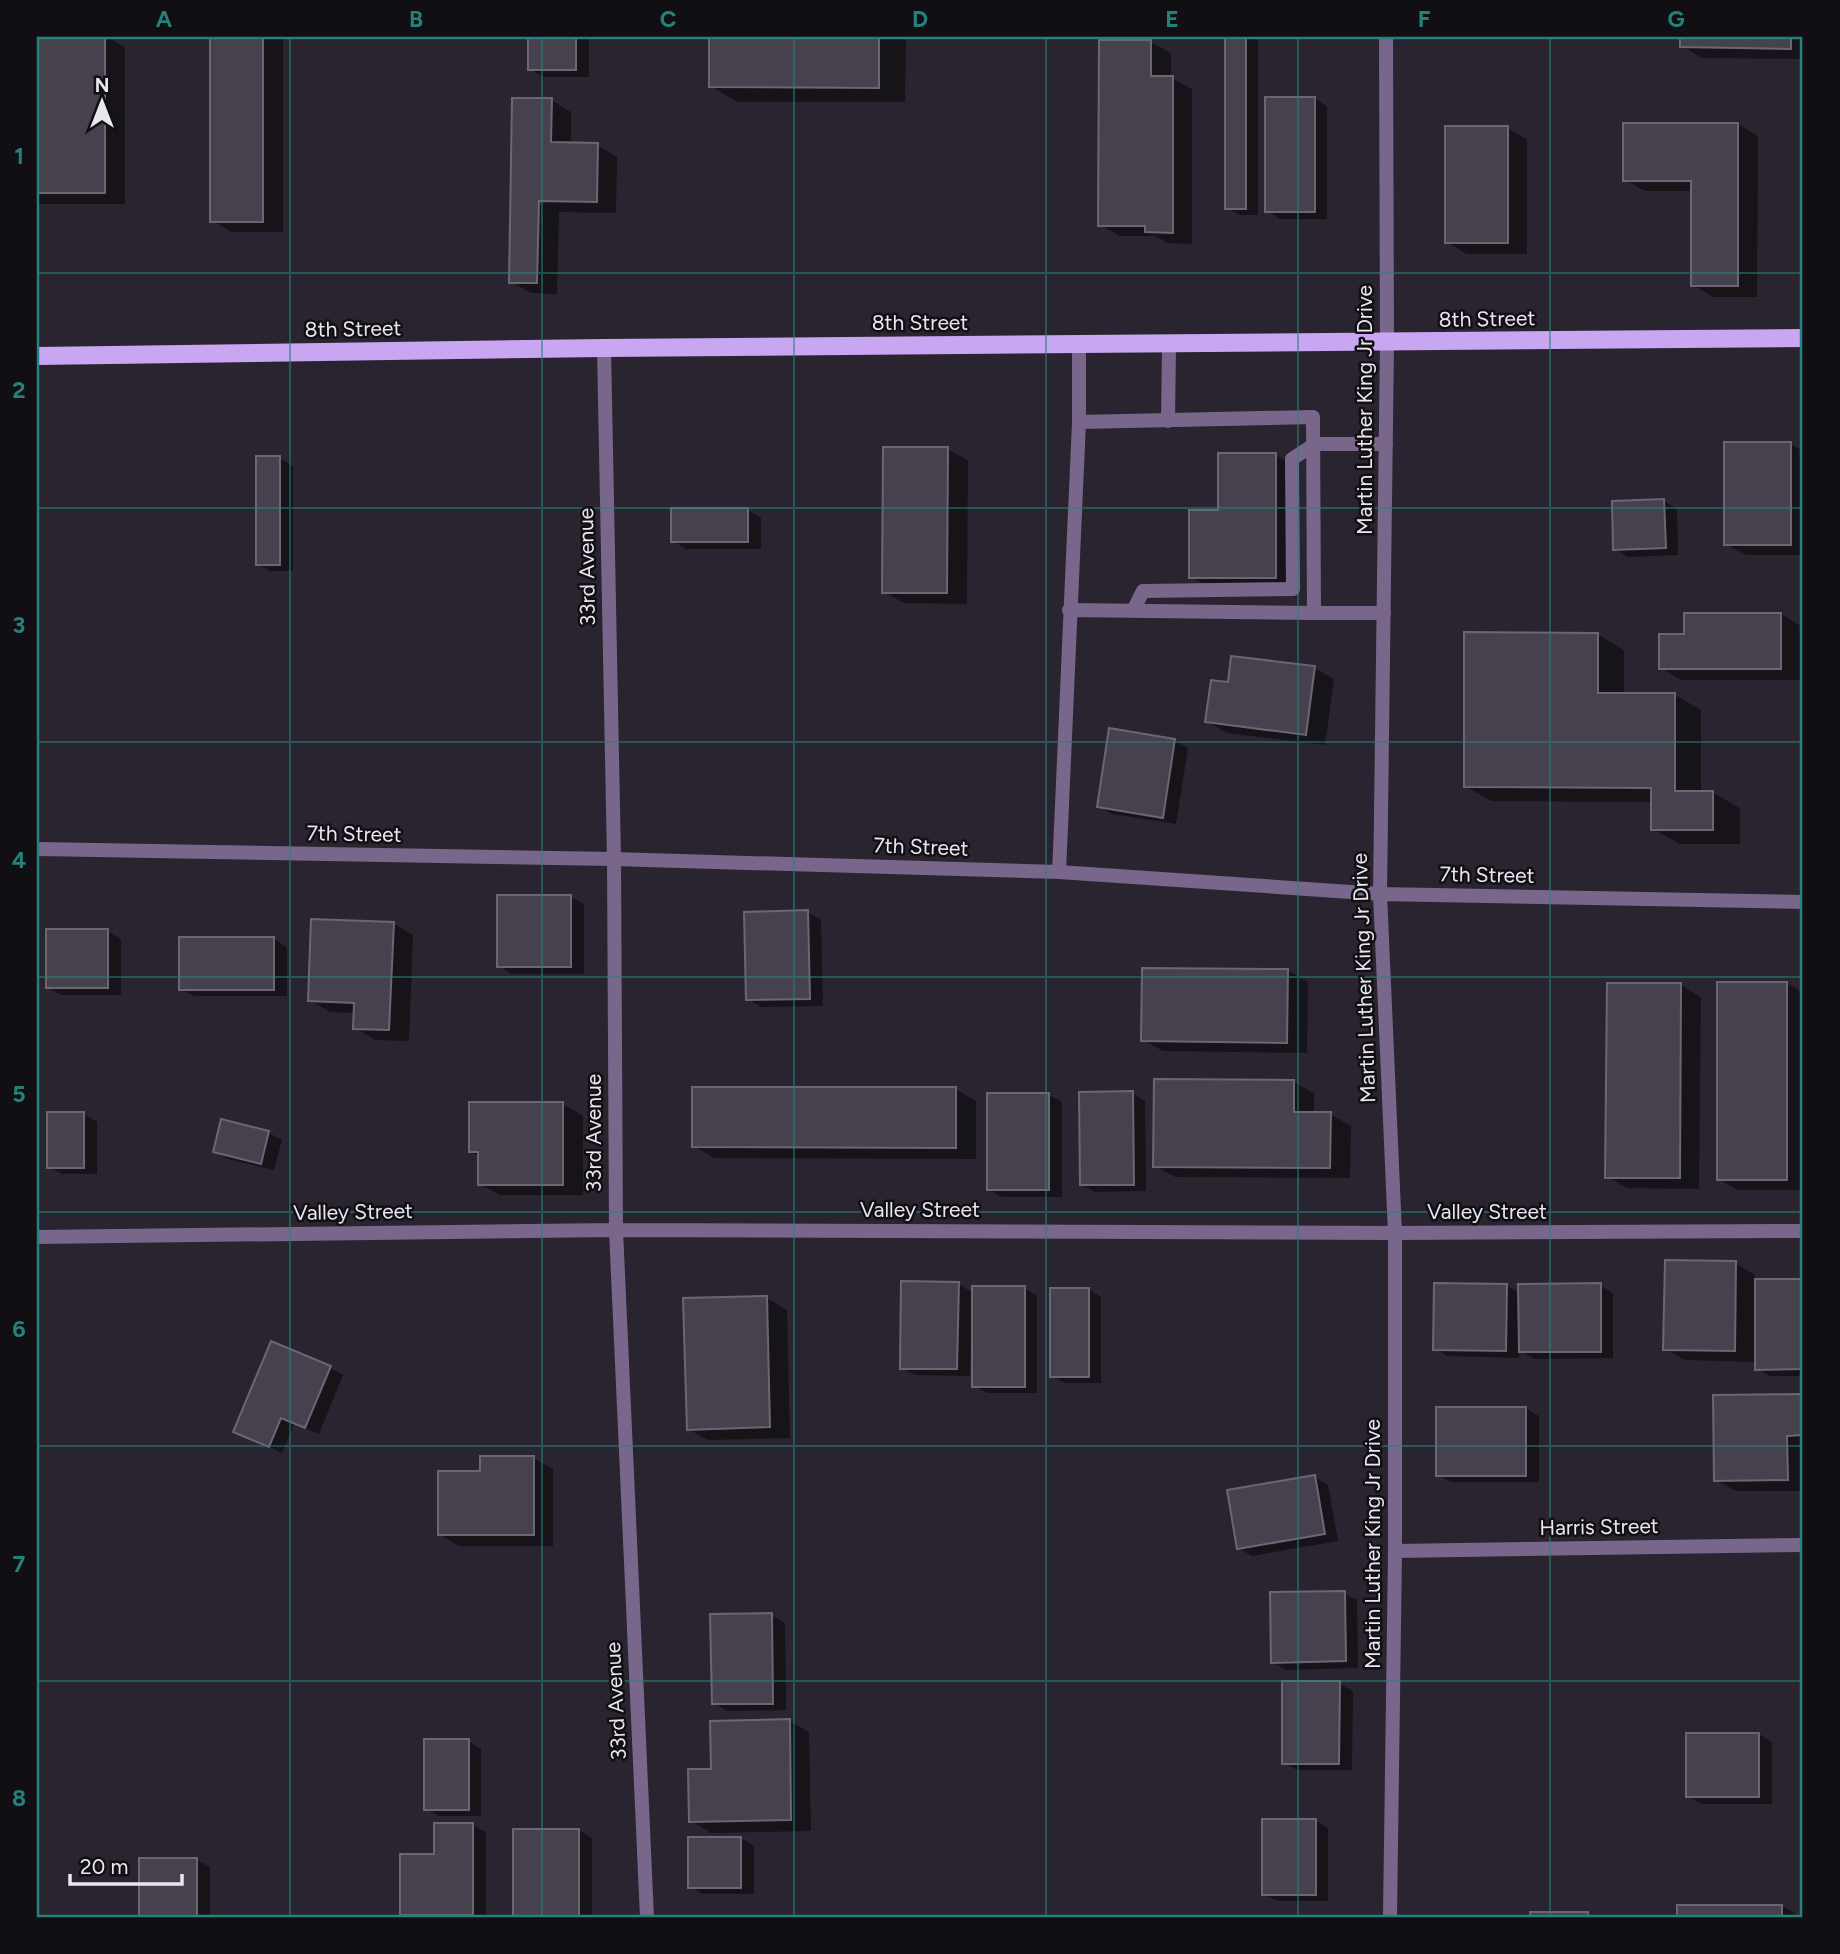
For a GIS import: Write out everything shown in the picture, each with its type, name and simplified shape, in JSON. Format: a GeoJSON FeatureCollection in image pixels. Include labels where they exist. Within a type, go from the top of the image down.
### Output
{"type":"FeatureCollection","features":[{"type":"Feature","properties":{"kind":"main road","name":"8th Street"},"geometry":{"type":"LineString","coordinates":[[37,356],[604,348],[1803,338]]}},
{"type":"Feature","properties":{"kind":"street","name":"Martin Luther King Jr Drive"},"geometry":{"type":"LineString","coordinates":[[1386,37],[1387,343],[1380,894],[1395,1233],[1395,1551],[1390,1917]]}},
{"type":"Feature","properties":{"kind":"street"},"geometry":{"type":"LineString","coordinates":[[1059,872],[1079,422],[1079,345]]}},
{"type":"Feature","properties":{"kind":"street"},"geometry":{"type":"LineString","coordinates":[[1168,421],[1169,345]]}},
{"type":"Feature","properties":{"kind":"street","name":"33rd Avenue"},"geometry":{"type":"LineString","coordinates":[[604,348],[614,859],[616,1230],[648,1917]]}},
{"type":"Feature","properties":{"kind":"street"},"geometry":{"type":"LineString","coordinates":[[1079,422],[1314,418],[1314,613]]}},
{"type":"Feature","properties":{"kind":"street"},"geometry":{"type":"LineString","coordinates":[[1133,611],[1143,591],[1293,590],[1292,459],[1315,444],[1386,444]]}},
{"type":"Feature","properties":{"kind":"street"},"geometry":{"type":"LineString","coordinates":[[1069,610],[1384,612]]}},
{"type":"Feature","properties":{"kind":"street","name":"7th Street"},"geometry":{"type":"LineString","coordinates":[[37,849],[614,859],[1059,872],[1380,894],[1803,902]]}},
{"type":"Feature","properties":{"kind":"street","name":"Valley Street"},"geometry":{"type":"LineString","coordinates":[[37,1237],[616,1230],[1395,1233],[1803,1231]]}},
{"type":"Feature","properties":{"kind":"street","name":"Harris Street"},"geometry":{"type":"LineString","coordinates":[[1395,1551],[1803,1545]]}},
{"type":"Feature","properties":{"kind":"building"},"geometry":{"type":"Polygon","coordinates":[[[37,37],[105,37],[105,193],[37,193],[37,37]]]}},
{"type":"Feature","properties":{"kind":"building"},"geometry":{"type":"Polygon","coordinates":[[[210,37],[263,37],[263,222],[210,222],[210,37]]]}},
{"type":"Feature","properties":{"kind":"building"},"geometry":{"type":"Polygon","coordinates":[[[528,37],[576,37],[576,70],[528,70],[528,37]]]}},
{"type":"Feature","properties":{"kind":"building"},"geometry":{"type":"Polygon","coordinates":[[[709,37],[879,37],[879,88],[709,87],[709,37]]]}},
{"type":"Feature","properties":{"kind":"building"},"geometry":{"type":"Polygon","coordinates":[[[1225,37],[1246,37],[1246,209],[1225,209],[1225,37]]]}},
{"type":"Feature","properties":{"kind":"building"},"geometry":{"type":"Polygon","coordinates":[[[1680,37],[1791,37],[1791,49],[1680,47],[1680,37]]]}},
{"type":"Feature","properties":{"kind":"building"},"geometry":{"type":"Polygon","coordinates":[[[1099,40],[1151,40],[1151,76],[1173,76],[1173,233],[1145,232],[1145,226],[1098,226],[1099,40]]]}},
{"type":"Feature","properties":{"kind":"building"},"geometry":{"type":"Polygon","coordinates":[[[1265,97],[1315,97],[1315,212],[1265,212],[1265,97]]]}},
{"type":"Feature","properties":{"kind":"building"},"geometry":{"type":"Polygon","coordinates":[[[512,98],[552,98],[551,142],[598,143],[597,202],[539,201],[537,283],[509,283],[512,98]]]}},
{"type":"Feature","properties":{"kind":"building"},"geometry":{"type":"Polygon","coordinates":[[[1623,123],[1738,123],[1738,286],[1691,286],[1691,181],[1623,181],[1623,123]]]}},
{"type":"Feature","properties":{"kind":"building"},"geometry":{"type":"Polygon","coordinates":[[[1445,126],[1508,126],[1508,243],[1445,243],[1445,126]]]}},
{"type":"Feature","properties":{"kind":"building"},"geometry":{"type":"Polygon","coordinates":[[[1724,442],[1791,442],[1791,545],[1724,545],[1724,442]]]}},
{"type":"Feature","properties":{"kind":"building"},"geometry":{"type":"Polygon","coordinates":[[[883,447],[948,447],[947,593],[882,593],[883,447]]]}},
{"type":"Feature","properties":{"kind":"building"},"geometry":{"type":"Polygon","coordinates":[[[1218,453],[1276,453],[1276,578],[1189,578],[1189,510],[1218,510],[1218,453]]]}},
{"type":"Feature","properties":{"kind":"building"},"geometry":{"type":"Polygon","coordinates":[[[256,456],[280,456],[280,565],[256,565],[256,456]]]}},
{"type":"Feature","properties":{"kind":"building"},"geometry":{"type":"Polygon","coordinates":[[[1664,499],[1666,548],[1613,550],[1612,501],[1664,499]]]}},
{"type":"Feature","properties":{"kind":"building"},"geometry":{"type":"Polygon","coordinates":[[[671,508],[748,508],[748,542],[671,542],[671,508]]]}},
{"type":"Feature","properties":{"kind":"building"},"geometry":{"type":"Polygon","coordinates":[[[1684,613],[1781,613],[1781,669],[1659,669],[1659,634],[1684,634],[1684,613]]]}},
{"type":"Feature","properties":{"kind":"building"},"geometry":{"type":"Polygon","coordinates":[[[1464,632],[1598,633],[1598,693],[1675,693],[1675,791],[1713,791],[1713,830],[1651,830],[1651,788],[1464,787],[1464,632]]]}},
{"type":"Feature","properties":{"kind":"building"},"geometry":{"type":"Polygon","coordinates":[[[1231,656],[1315,666],[1306,735],[1205,722],[1211,680],[1228,682],[1231,656]]]}},
{"type":"Feature","properties":{"kind":"building"},"geometry":{"type":"Polygon","coordinates":[[[1109,728],[1175,739],[1163,818],[1097,807],[1109,728]]]}},
{"type":"Feature","properties":{"kind":"building"},"geometry":{"type":"Polygon","coordinates":[[[497,895],[571,895],[571,967],[497,967],[497,895]]]}},
{"type":"Feature","properties":{"kind":"building"},"geometry":{"type":"Polygon","coordinates":[[[808,910],[810,999],[746,1000],[744,912],[808,910]]]}},
{"type":"Feature","properties":{"kind":"building"},"geometry":{"type":"Polygon","coordinates":[[[311,919],[394,922],[389,1030],[353,1029],[354,1003],[308,1001],[311,919]]]}},
{"type":"Feature","properties":{"kind":"building"},"geometry":{"type":"Polygon","coordinates":[[[46,929],[108,929],[108,988],[46,988],[46,929]]]}},
{"type":"Feature","properties":{"kind":"building"},"geometry":{"type":"Polygon","coordinates":[[[179,937],[274,937],[274,990],[179,990],[179,937]]]}},
{"type":"Feature","properties":{"kind":"building"},"geometry":{"type":"Polygon","coordinates":[[[1142,968],[1288,969],[1287,1043],[1141,1041],[1142,968]]]}},
{"type":"Feature","properties":{"kind":"building"},"geometry":{"type":"Polygon","coordinates":[[[1717,982],[1787,982],[1787,1180],[1717,1180],[1717,982]]]}},
{"type":"Feature","properties":{"kind":"building"},"geometry":{"type":"Polygon","coordinates":[[[1607,983],[1681,983],[1680,1178],[1605,1178],[1607,983]]]}},
{"type":"Feature","properties":{"kind":"building"},"geometry":{"type":"Polygon","coordinates":[[[1154,1079],[1294,1080],[1294,1112],[1331,1112],[1330,1168],[1153,1167],[1154,1079]]]}},
{"type":"Feature","properties":{"kind":"building"},"geometry":{"type":"Polygon","coordinates":[[[692,1087],[956,1087],[956,1148],[692,1147],[692,1087]]]}},
{"type":"Feature","properties":{"kind":"building"},"geometry":{"type":"Polygon","coordinates":[[[1133,1091],[1134,1185],[1080,1185],[1079,1092],[1133,1091]]]}},
{"type":"Feature","properties":{"kind":"building"},"geometry":{"type":"Polygon","coordinates":[[[987,1093],[1049,1093],[1049,1190],[987,1190],[987,1093]]]}},
{"type":"Feature","properties":{"kind":"building"},"geometry":{"type":"Polygon","coordinates":[[[469,1102],[563,1102],[563,1185],[478,1185],[478,1152],[469,1152],[469,1102]]]}},
{"type":"Feature","properties":{"kind":"building"},"geometry":{"type":"Polygon","coordinates":[[[47,1112],[84,1112],[84,1168],[47,1168],[47,1112]]]}},
{"type":"Feature","properties":{"kind":"building"},"geometry":{"type":"Polygon","coordinates":[[[221,1119],[269,1131],[261,1164],[213,1152],[221,1119]]]}},
{"type":"Feature","properties":{"kind":"building"},"geometry":{"type":"Polygon","coordinates":[[[1665,1260],[1736,1261],[1735,1351],[1663,1350],[1665,1260]]]}},
{"type":"Feature","properties":{"kind":"building"},"geometry":{"type":"Polygon","coordinates":[[[1755,1279],[1803,1279],[1803,1369],[1755,1370],[1755,1279]]]}},
{"type":"Feature","properties":{"kind":"building"},"geometry":{"type":"Polygon","coordinates":[[[901,1281],[959,1282],[957,1369],[900,1369],[901,1281]]]}},
{"type":"Feature","properties":{"kind":"building"},"geometry":{"type":"Polygon","coordinates":[[[1434,1283],[1507,1284],[1506,1351],[1433,1350],[1434,1283]]]}},
{"type":"Feature","properties":{"kind":"building"},"geometry":{"type":"Polygon","coordinates":[[[1601,1283],[1601,1352],[1519,1352],[1518,1284],[1601,1283]]]}},
{"type":"Feature","properties":{"kind":"building"},"geometry":{"type":"Polygon","coordinates":[[[972,1286],[1025,1286],[1025,1387],[972,1387],[972,1286]]]}},
{"type":"Feature","properties":{"kind":"building"},"geometry":{"type":"Polygon","coordinates":[[[1050,1288],[1089,1288],[1089,1377],[1050,1377],[1050,1288]]]}},
{"type":"Feature","properties":{"kind":"building"},"geometry":{"type":"Polygon","coordinates":[[[767,1296],[770,1427],[687,1430],[683,1298],[767,1296]]]}},
{"type":"Feature","properties":{"kind":"building"},"geometry":{"type":"Polygon","coordinates":[[[271,1341],[331,1366],[305,1428],[281,1418],[269,1447],[233,1432],[271,1341]]]}},
{"type":"Feature","properties":{"kind":"building"},"geometry":{"type":"Polygon","coordinates":[[[1803,1394],[1803,1435],[1787,1436],[1788,1480],[1714,1481],[1713,1395],[1803,1394]]]}},
{"type":"Feature","properties":{"kind":"building"},"geometry":{"type":"Polygon","coordinates":[[[1436,1407],[1526,1407],[1526,1476],[1436,1476],[1436,1407]]]}},
{"type":"Feature","properties":{"kind":"building"},"geometry":{"type":"Polygon","coordinates":[[[480,1456],[534,1456],[534,1535],[438,1535],[438,1471],[480,1471],[480,1456]]]}},
{"type":"Feature","properties":{"kind":"building"},"geometry":{"type":"Polygon","coordinates":[[[1315,1475],[1325,1534],[1237,1549],[1227,1490],[1315,1475]]]}},
{"type":"Feature","properties":{"kind":"building"},"geometry":{"type":"Polygon","coordinates":[[[1345,1591],[1346,1661],[1271,1663],[1270,1592],[1345,1591]]]}},
{"type":"Feature","properties":{"kind":"building"},"geometry":{"type":"Polygon","coordinates":[[[772,1613],[773,1704],[712,1704],[710,1614],[772,1613]]]}},
{"type":"Feature","properties":{"kind":"building"},"geometry":{"type":"Polygon","coordinates":[[[1282,1681],[1340,1681],[1339,1764],[1282,1764],[1282,1681]]]}},
{"type":"Feature","properties":{"kind":"building"},"geometry":{"type":"Polygon","coordinates":[[[790,1719],[791,1820],[689,1822],[688,1769],[711,1769],[710,1721],[790,1719]]]}},
{"type":"Feature","properties":{"kind":"building"},"geometry":{"type":"Polygon","coordinates":[[[1686,1733],[1759,1733],[1759,1797],[1686,1797],[1686,1733]]]}},
{"type":"Feature","properties":{"kind":"building"},"geometry":{"type":"Polygon","coordinates":[[[424,1739],[469,1739],[469,1810],[424,1810],[424,1739]]]}},
{"type":"Feature","properties":{"kind":"building"},"geometry":{"type":"Polygon","coordinates":[[[1262,1819],[1316,1819],[1316,1895],[1262,1895],[1262,1819]]]}},
{"type":"Feature","properties":{"kind":"building"},"geometry":{"type":"Polygon","coordinates":[[[434,1823],[473,1823],[473,1915],[400,1915],[400,1854],[434,1854],[434,1823]]]}},
{"type":"Feature","properties":{"kind":"building"},"geometry":{"type":"Polygon","coordinates":[[[513,1829],[579,1829],[579,1916],[513,1916],[513,1829]]]}},
{"type":"Feature","properties":{"kind":"building"},"geometry":{"type":"Polygon","coordinates":[[[688,1837],[741,1837],[741,1888],[688,1888],[688,1837]]]}},
{"type":"Feature","properties":{"kind":"building"},"geometry":{"type":"Polygon","coordinates":[[[139,1858],[197,1858],[197,1917],[139,1917],[139,1858]]]}},
{"type":"Feature","properties":{"kind":"building"},"geometry":{"type":"Polygon","coordinates":[[[1677,1905],[1782,1905],[1782,1917],[1677,1917],[1677,1905]]]}},
{"type":"Feature","properties":{"kind":"building"},"geometry":{"type":"Polygon","coordinates":[[[1530,1912],[1588,1912],[1588,1917],[1530,1917],[1530,1912]]]}}]}
